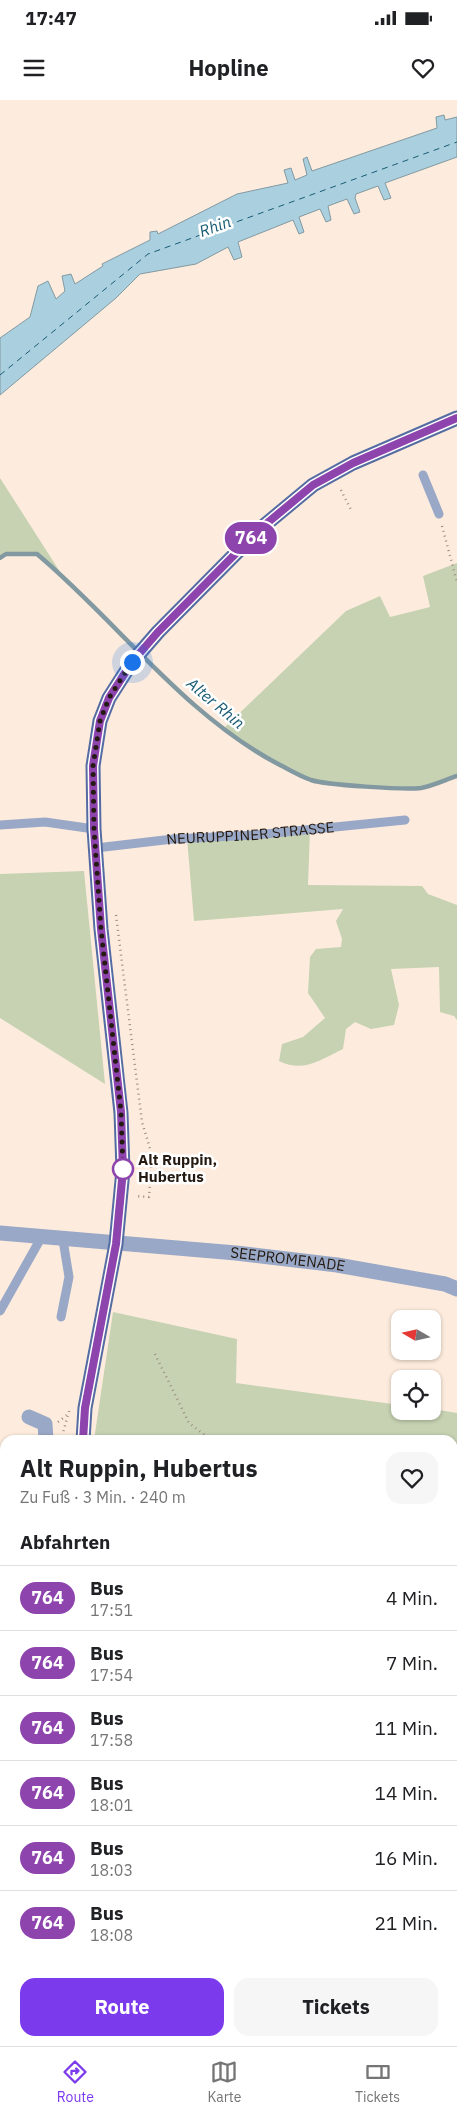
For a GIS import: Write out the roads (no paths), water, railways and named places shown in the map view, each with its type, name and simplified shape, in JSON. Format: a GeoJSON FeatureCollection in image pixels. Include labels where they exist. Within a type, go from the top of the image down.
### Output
{"type":"FeatureCollection","features":[{"type":"Feature","properties":{"kind":"main road"},"geometry":{"type":"LineString","coordinates":[[84,1435],[85,1408],[116,1244],[123,1170],[121,1112],[101,929],[94,829],[93,766],[100,721],[109,698],[132,662],[158,632],[260,529],[313,485],[353,463],[457,418]]}},
{"type":"Feature","properties":{"kind":"street","name":"SEEPROMENADE"},"geometry":{"type":"LineString","coordinates":[[0,1233],[336,1265],[445,1284],[457,1289]]}},
{"type":"Feature","properties":{"kind":"street"},"geometry":{"type":"LineString","coordinates":[[29,1416],[45,1424],[46,1435]]}},
{"type":"Feature","properties":{"kind":"lane"},"geometry":{"type":"LineString","coordinates":[[422,475],[439,514]]}},
{"type":"Feature","properties":{"kind":"lane","name":"NEURUPPINER STRASSE"},"geometry":{"type":"LineString","coordinates":[[96,848],[173,839],[255,835],[405,820]]}},
{"type":"Feature","properties":{"kind":"lane"},"geometry":{"type":"LineString","coordinates":[[0,826],[45,822],[94,829]]}},
{"type":"Feature","properties":{"kind":"lane"},"geometry":{"type":"LineString","coordinates":[[0,1311],[41,1238]]}},
{"type":"Feature","properties":{"kind":"lane"},"geometry":{"type":"LineString","coordinates":[[61,1317],[69,1277],[63,1240]]}},
{"type":"Feature","properties":{"kind":"water","name":"Rhin"},"geometry":{"type":"Polygon","coordinates":[[[444,115],[445,120],[457,117],[457,157],[385,183],[391,198],[384,200],[378,186],[356,194],[355,198],[360,212],[354,214],[347,199],[328,206],[331,220],[326,222],[320,209],[299,217],[304,232],[299,234],[293,220],[238,242],[242,257],[234,260],[228,247],[196,264],[140,274],[116,298],[0,395],[0,338],[30,317],[38,286],[48,281],[56,299],[65,291],[62,276],[71,274],[75,284],[103,266],[102,264],[150,240],[150,232],[157,231],[158,234],[237,194],[288,183],[284,170],[291,168],[295,180],[307,175],[303,159],[307,157],[312,171],[437,128],[436,117],[444,115]]]}},
{"type":"Feature","properties":{"kind":"waterway","name":"Alter Rhin"},"geometry":{"type":"LineString","coordinates":[[0,558],[6,554],[37,554],[182,694],[245,744],[299,775],[311,780],[332,784],[412,788],[430,786],[457,776]]}},
{"type":"Feature","properties":{"kind":"place","name":"Alt Ruppin, Hubertus"},"geometry":{"type":"Point","coordinates":[123,1169]}}]}
